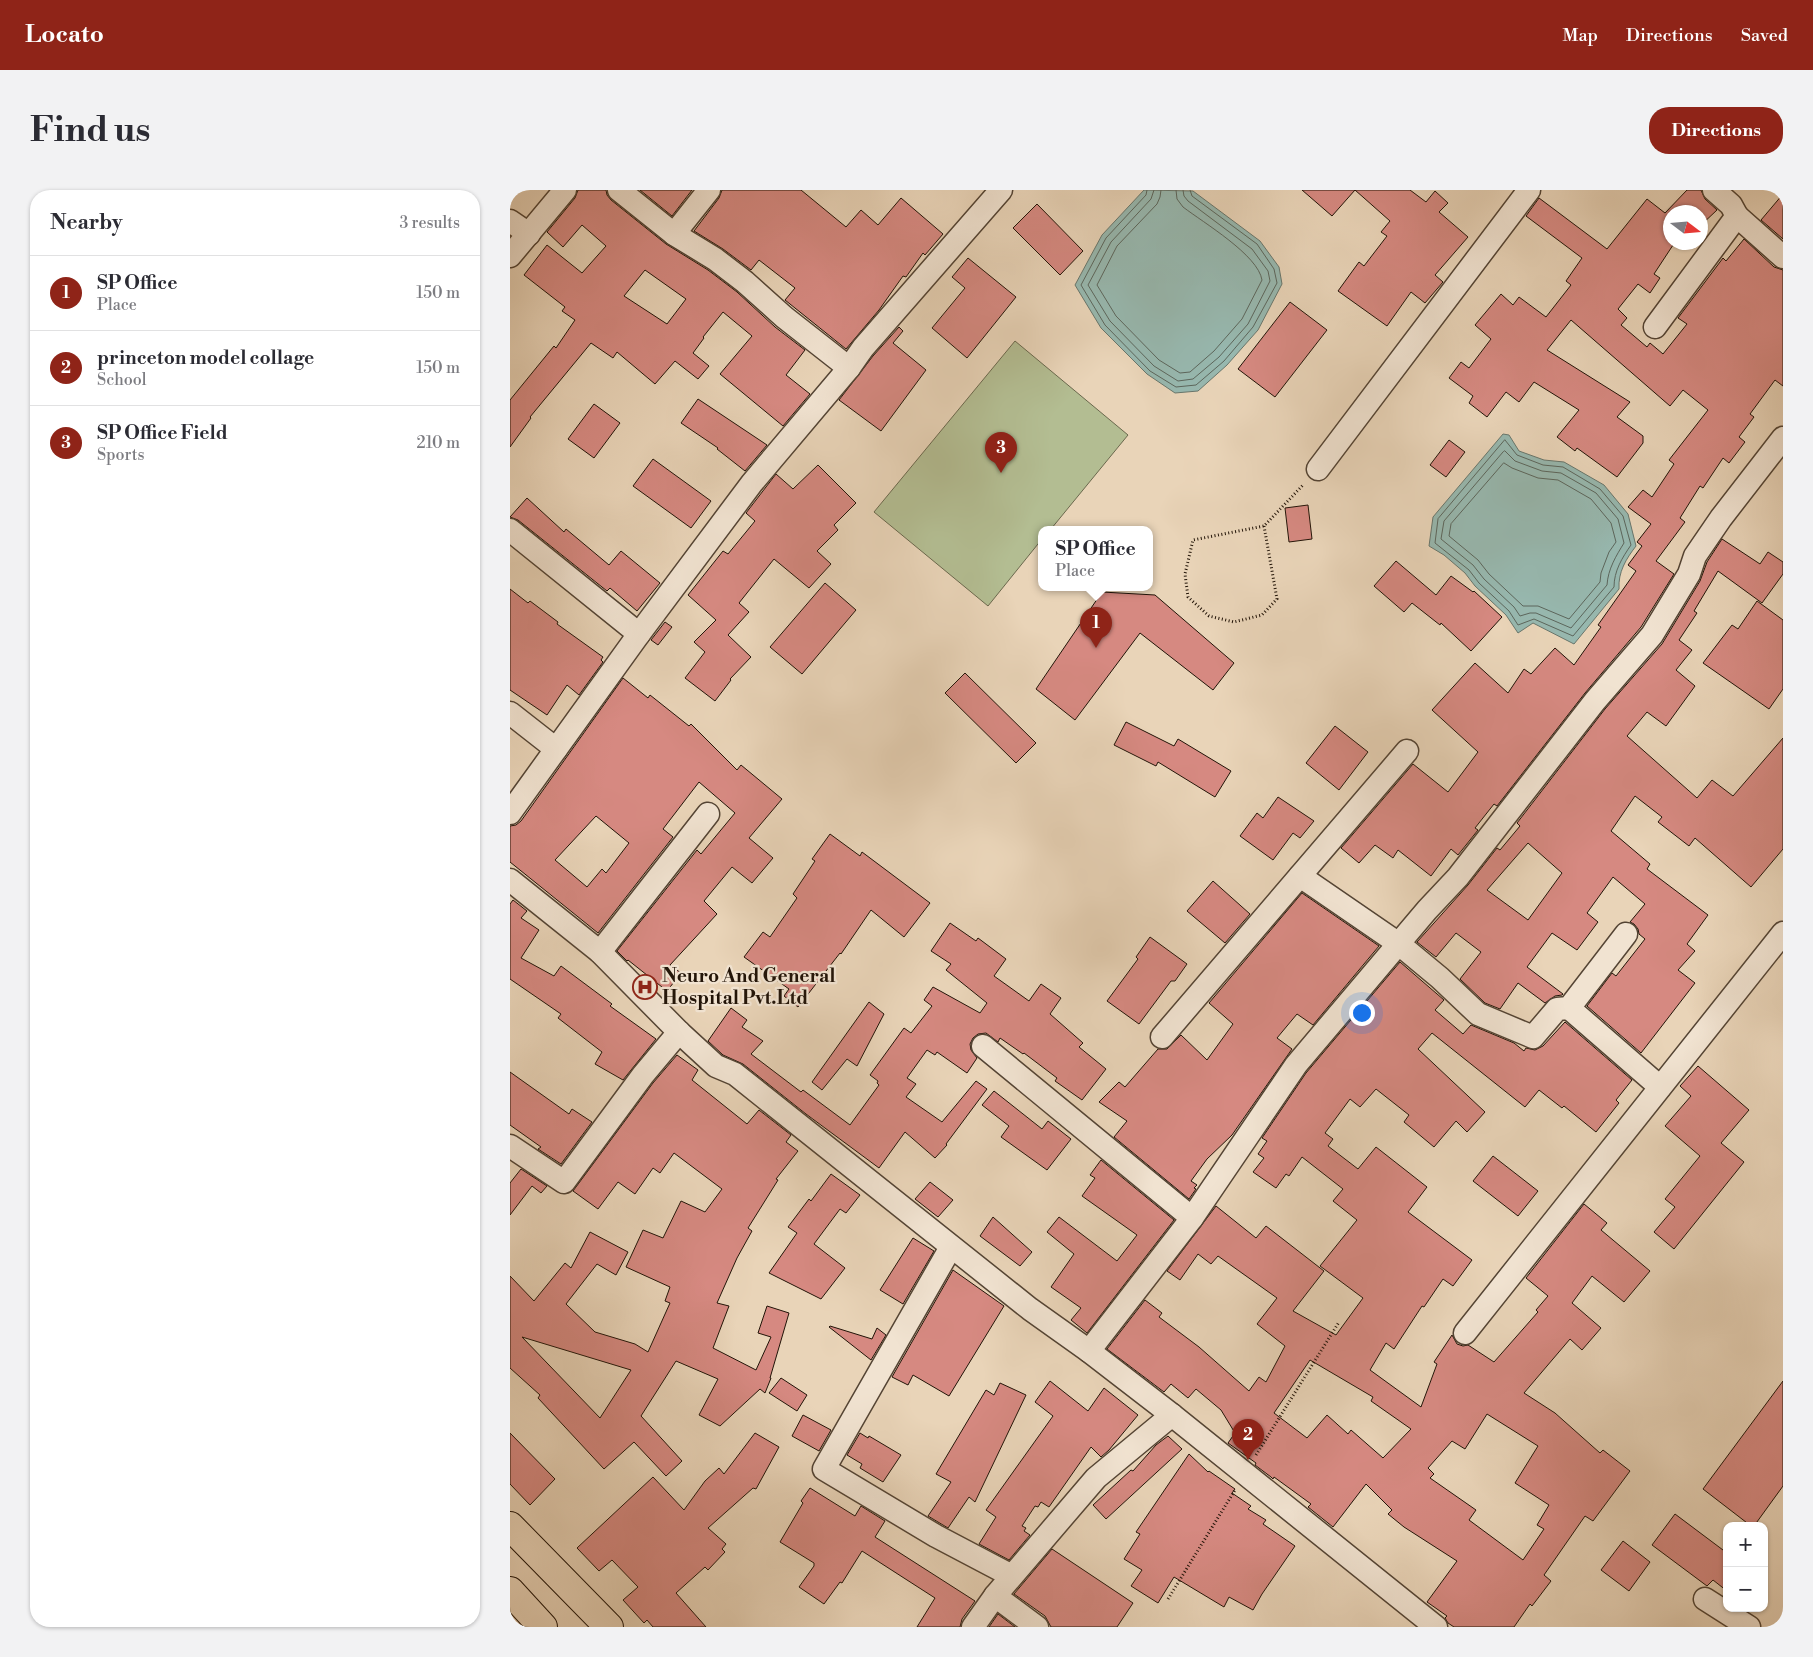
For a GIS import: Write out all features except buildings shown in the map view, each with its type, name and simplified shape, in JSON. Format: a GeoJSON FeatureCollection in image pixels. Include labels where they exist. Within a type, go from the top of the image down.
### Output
{"type":"FeatureCollection","features":[{"type":"Feature","properties":{"kind":"main road"},"geometry":{"type":"LineString","coordinates":[[510,1526],[608,1627]]}},
{"type":"Feature","properties":{"kind":"main road"},"geometry":{"type":"LineString","coordinates":[[510,1591],[543,1627]]}},
{"type":"Feature","properties":{"kind":"street"},"geometry":{"type":"LineString","coordinates":[[510,256],[564,190]]}},
{"type":"Feature","properties":{"kind":"street"},"geometry":{"type":"LineString","coordinates":[[619,190],[674,234],[715,259],[745,282],[784,317],[848,368]]}},
{"type":"Feature","properties":{"kind":"street"},"geometry":{"type":"LineString","coordinates":[[674,234],[710,190]]}},
{"type":"Feature","properties":{"kind":"street"},"geometry":{"type":"LineString","coordinates":[[510,813],[639,634],[752,484],[870,341],[1001,190]]}},
{"type":"Feature","properties":{"kind":"street"},"geometry":{"type":"LineString","coordinates":[[1318,469],[1529,190]]}},
{"type":"Feature","properties":{"kind":"street"},"geometry":{"type":"LineString","coordinates":[[1714,190],[1731,205],[1737,216],[1783,257]]}},
{"type":"Feature","properties":{"kind":"street"},"geometry":{"type":"LineString","coordinates":[[1655,327],[1737,216]]}},
{"type":"Feature","properties":{"kind":"street"},"geometry":{"type":"LineString","coordinates":[[510,221],[529,234]]}},
{"type":"Feature","properties":{"kind":"street"},"geometry":{"type":"LineString","coordinates":[[1089,1351],[1192,1218],[1296,1065],[1427,910],[1458,877],[1595,701],[1652,635],[1689,574],[1694,556],[1783,438]]}},
{"type":"Feature","properties":{"kind":"street"},"geometry":{"type":"LineString","coordinates":[[510,530],[639,634]]}},
{"type":"Feature","properties":{"kind":"street"},"geometry":{"type":"LineString","coordinates":[[510,713],[556,749]]}},
{"type":"Feature","properties":{"kind":"street"},"geometry":{"type":"LineString","coordinates":[[1162,1037],[1407,751]]}},
{"type":"Feature","properties":{"kind":"street"},"geometry":{"type":"LineString","coordinates":[[600,952],[708,814]]}},
{"type":"Feature","properties":{"kind":"street"},"geometry":{"type":"LineString","coordinates":[[1300,876],[1398,944],[1440,978],[1478,1014],[1533,1037],[1557,1009],[1569,1008],[1660,1087]]}},
{"type":"Feature","properties":{"kind":"street"},"geometry":{"type":"LineString","coordinates":[[510,880],[600,952],[679,1032],[716,1066],[735,1074],[1030,1309],[1089,1351],[1172,1416],[1436,1627]]}},
{"type":"Feature","properties":{"kind":"street"},"geometry":{"type":"LineString","coordinates":[[1464,1333],[1783,933]]}},
{"type":"Feature","properties":{"kind":"street"},"geometry":{"type":"LineString","coordinates":[[1569,1008],[1626,934]]}},
{"type":"Feature","properties":{"kind":"street"},"geometry":{"type":"LineString","coordinates":[[510,1146],[564,1182],[643,1075],[679,1032]]}},
{"type":"Feature","properties":{"kind":"street"},"geometry":{"type":"LineString","coordinates":[[983,1046],[1192,1218]]}},
{"type":"Feature","properties":{"kind":"street"},"geometry":{"type":"LineString","coordinates":[[951,1247],[824,1469],[936,1536],[1012,1576]]}},
{"type":"Feature","properties":{"kind":"street"},"geometry":{"type":"LineString","coordinates":[[973,1627],[995,1596],[1096,1478],[1172,1416]]}},
{"type":"Feature","properties":{"kind":"street"},"geometry":{"type":"LineString","coordinates":[[995,1596],[1037,1627]]}},
{"type":"Feature","properties":{"kind":"street"},"geometry":{"type":"LineString","coordinates":[[1705,1599],[1749,1627]]}},
{"type":"Feature","properties":{"kind":"path"},"geometry":{"type":"LineString","coordinates":[[1264,526],[1278,599],[1262,615],[1234,622],[1209,616],[1188,597],[1185,574],[1193,540],[1264,526],[1318,469]]}},
{"type":"Feature","properties":{"kind":"green space"},"geometry":{"type":"Polygon","coordinates":[[[1015,341],[1128,435],[1053,526],[1038,526],[1038,544],[988,606],[874,512],[1015,341]]]}},
{"type":"Feature","properties":{"kind":"water"},"geometry":{"type":"Polygon","coordinates":[[[1144,190],[1193,191],[1260,241],[1279,267],[1282,284],[1258,330],[1227,365],[1198,391],[1175,393],[1147,374],[1101,328],[1075,285],[1102,235],[1144,190]]]}},
{"type":"Feature","properties":{"kind":"water"},"geometry":{"type":"Polygon","coordinates":[[[1503,434],[1509,435],[1519,451],[1544,460],[1564,462],[1604,485],[1628,514],[1636,546],[1623,566],[1619,589],[1574,644],[1533,623],[1518,633],[1506,615],[1475,586],[1465,573],[1444,555],[1429,546],[1433,517],[1503,434]]]}},
{"type":"Feature","properties":{"kind":"place","name":"SP Office Field"},"geometry":{"type":"Point","coordinates":[1001,473]}},
{"type":"Feature","properties":{"kind":"place","name":"SP Office"},"geometry":{"type":"Point","coordinates":[1096,648]}},
{"type":"Feature","properties":{"kind":"place","name":"Neuro And General Hospital Pvt.Ltd"},"geometry":{"type":"Point","coordinates":[645,987]}},
{"type":"Feature","properties":{"kind":"place","name":"princeton model collage"},"geometry":{"type":"Point","coordinates":[1248,1460]}}]}
